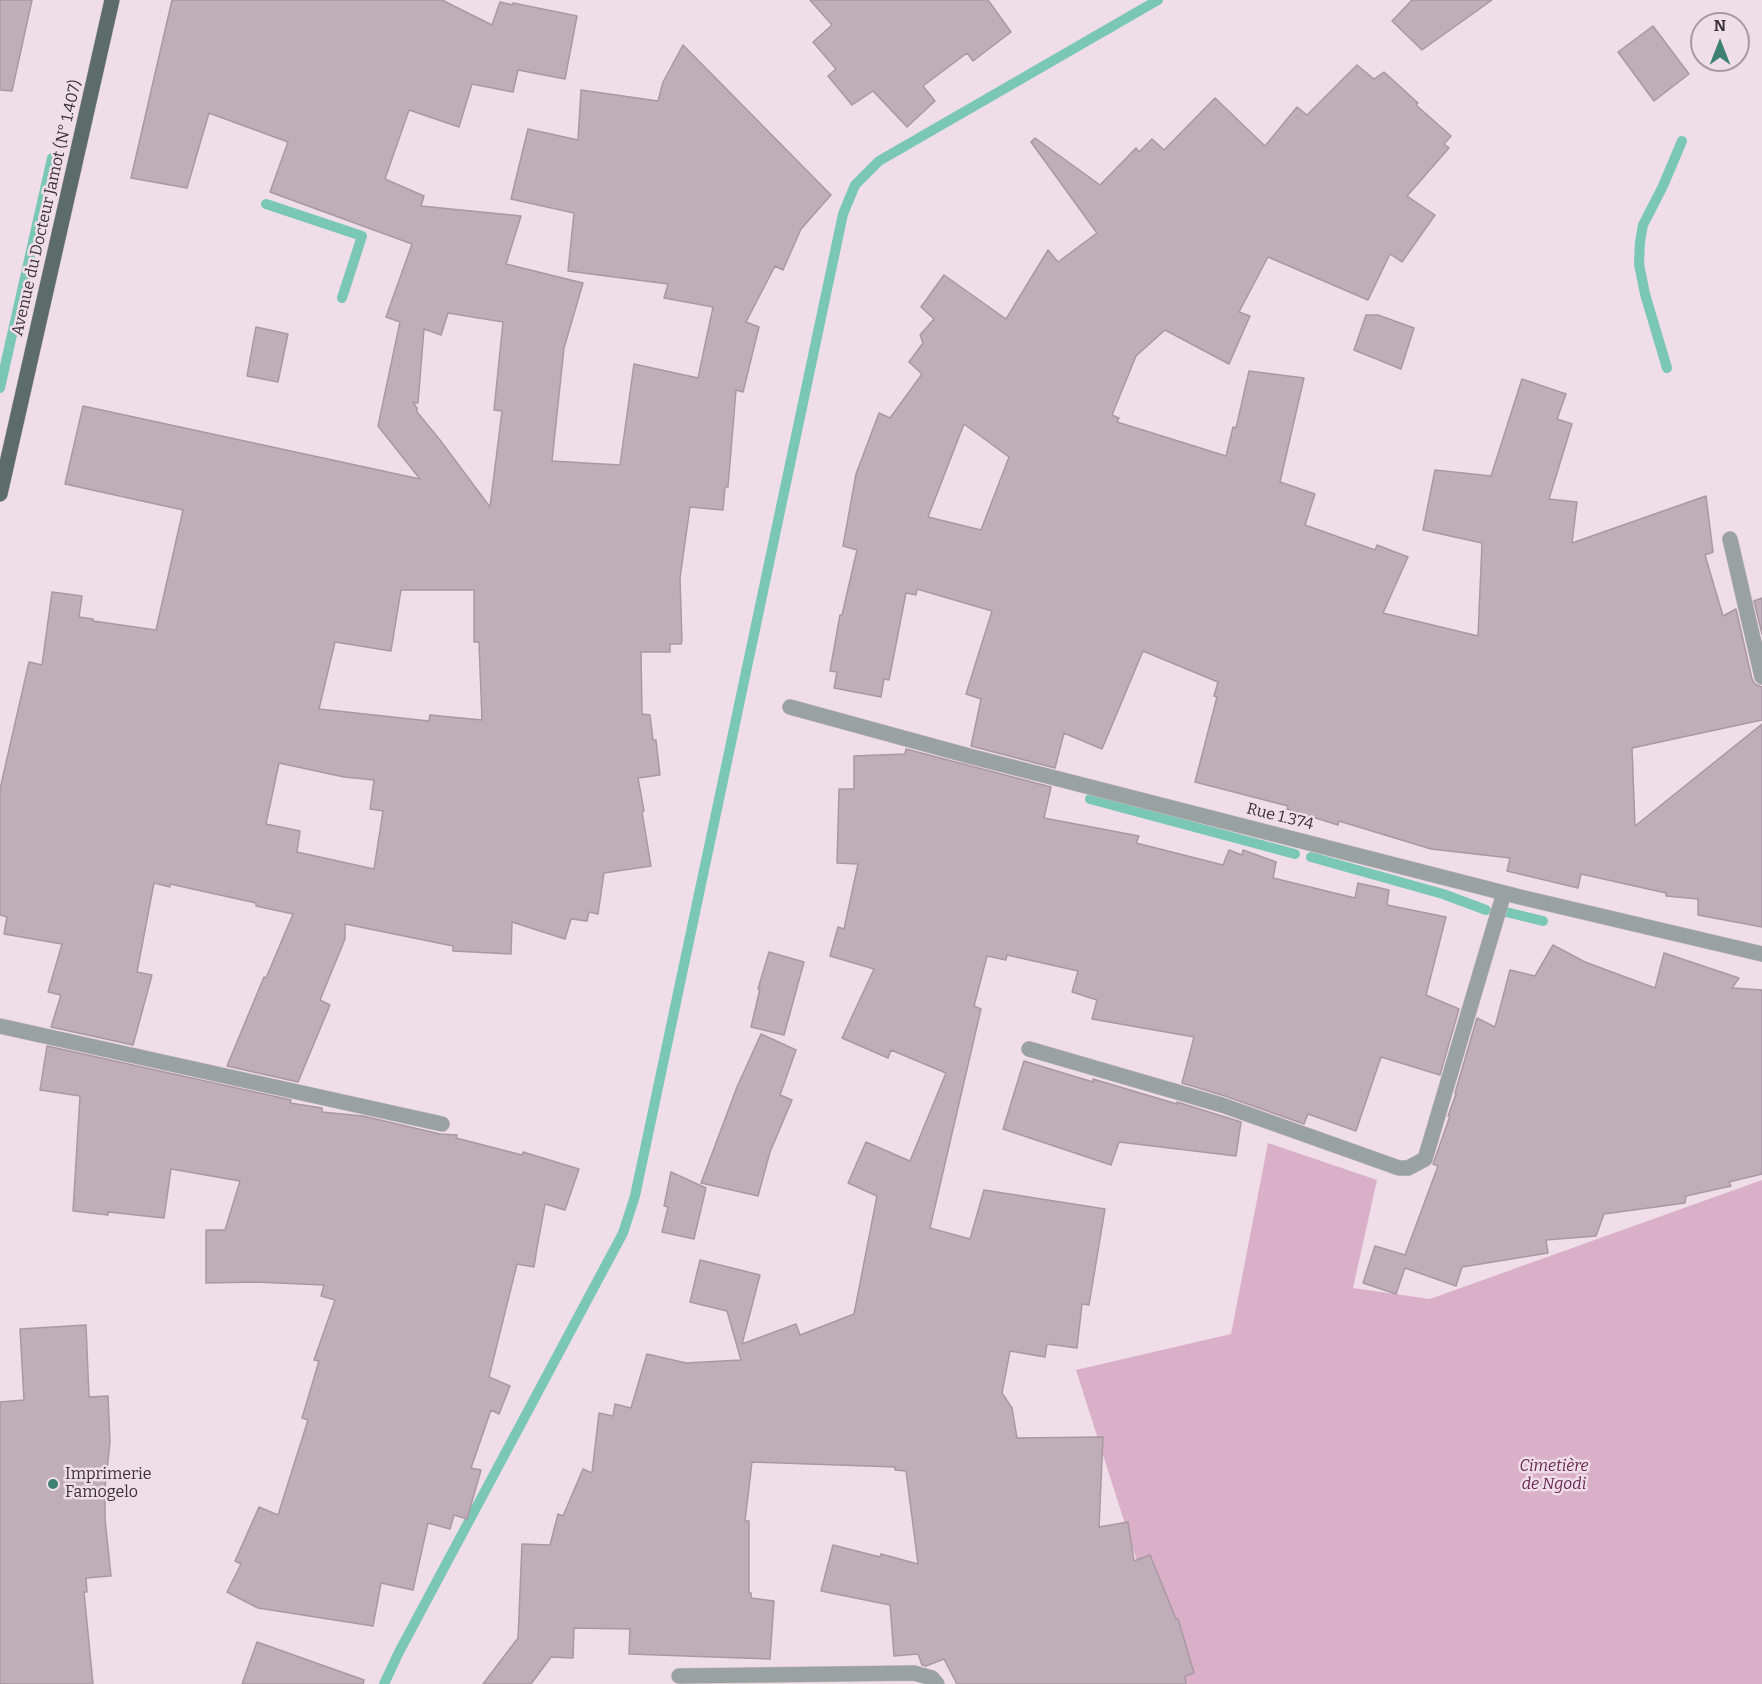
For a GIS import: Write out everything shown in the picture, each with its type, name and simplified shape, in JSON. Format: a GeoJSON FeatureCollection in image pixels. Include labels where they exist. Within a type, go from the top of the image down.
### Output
{"type":"FeatureCollection","features":[{"type":"Feature","properties":{"kind":"main road","name":"Avenue du Docteur Jamot (N° 1.407)"},"geometry":{"type":"LineString","coordinates":[[0,494],[112,0]]}},
{"type":"Feature","properties":{"kind":"street"},"geometry":{"type":"LineString","coordinates":[[1730,539],[1762,677]]}},
{"type":"Feature","properties":{"kind":"street","name":"Rue 1.374"},"geometry":{"type":"LineString","coordinates":[[790,708],[1503,893],[1762,954]]}},
{"type":"Feature","properties":{"kind":"street"},"geometry":{"type":"LineString","coordinates":[[1029,1049],[1222,1105],[1399,1168],[1408,1168],[1425,1159],[1503,893]]}},
{"type":"Feature","properties":{"kind":"street"},"geometry":{"type":"LineString","coordinates":[[0,1026],[442,1124]]}},
{"type":"Feature","properties":{"kind":"street"},"geometry":{"type":"LineString","coordinates":[[680,1676],[914,1673],[932,1678],[937,1684]]}},
{"type":"Feature","properties":{"kind":"green space","name":"Cimetière de Ngodi"},"geometry":{"type":"Polygon","coordinates":[[[1268,1143],[1377,1180],[1353,1288],[1430,1299],[1762,1180],[1762,1684],[1176,1684],[1076,1370],[1231,1334],[1268,1143]]]}},
{"type":"Feature","properties":{"kind":"building"},"geometry":{"type":"Polygon","coordinates":[[[0,0],[32,0],[12,91],[0,90],[0,0]]]}},
{"type":"Feature","properties":{"kind":"building"},"geometry":{"type":"Polygon","coordinates":[[[172,0],[442,0],[492,25],[500,2],[577,16],[565,79],[518,70],[513,92],[472,84],[459,127],[409,110],[385,179],[424,196],[421,206],[521,216],[506,264],[583,283],[564,348],[552,461],[620,465],[634,364],[698,378],[713,307],[664,298],[668,284],[568,271],[574,213],[511,199],[528,129],[578,140],[581,90],[658,101],[663,82],[683,45],[831,195],[801,229],[783,270],[775,266],[746,322],[759,327],[743,392],[736,390],[728,487],[725,487],[723,510],[690,507],[680,578],[681,644],[670,644],[670,652],[641,652],[642,714],[650,715],[653,740],[656,740],[660,775],[638,778],[651,866],[604,873],[598,914],[589,912],[587,921],[571,919],[565,939],[512,922],[511,954],[453,951],[453,946],[345,924],[345,939],[320,1000],[330,1005],[298,1082],[227,1066],[293,914],[256,906],[256,903],[170,884],[170,887],[154,883],[137,972],[152,975],[133,1045],[51,1027],[61,995],[48,992],[62,944],[4,934],[7,917],[0,915],[0,789],[29,662],[42,665],[52,592],[82,596],[79,617],[156,630],[183,510],[65,484],[83,406],[420,479],[378,426],[400,322],[386,317],[412,244],[270,192],[288,142],[209,113],[187,188],[131,178],[172,0]],[[448,313],[441,335],[424,329],[418,403],[413,402],[417,412],[490,507],[502,411],[494,410],[503,322],[448,313]],[[401,590],[391,651],[335,642],[319,709],[429,721],[430,715],[482,720],[479,642],[474,642],[474,590],[401,590]],[[279,763],[266,824],[300,831],[297,852],[374,869],[383,811],[370,809],[374,780],[344,777],[279,763]]]}},
{"type":"Feature","properties":{"kind":"building"},"geometry":{"type":"Polygon","coordinates":[[[810,0],[988,0],[1011,32],[973,61],[967,53],[923,86],[935,101],[907,127],[873,91],[852,105],[828,76],[836,69],[813,42],[832,25],[810,0]]]}},
{"type":"Feature","properties":{"kind":"building"},"geometry":{"type":"Polygon","coordinates":[[[1412,0],[1492,0],[1422,50],[1392,21],[1412,0]]]}},
{"type":"Feature","properties":{"kind":"building"},"geometry":{"type":"Polygon","coordinates":[[[1653,26],[1689,74],[1654,101],[1618,52],[1653,26]]]}},
{"type":"Feature","properties":{"kind":"building"},"geometry":{"type":"Polygon","coordinates":[[[1357,65],[1374,79],[1384,72],[1451,136],[1444,144],[1449,148],[1407,196],[1435,215],[1402,262],[1390,254],[1368,300],[1268,257],[1239,312],[1250,316],[1229,364],[1165,330],[1136,356],[1112,415],[1119,418],[1117,422],[1226,456],[1233,427],[1236,428],[1249,371],[1304,378],[1280,482],[1315,494],[1305,525],[1375,550],[1377,545],[1408,557],[1383,613],[1478,636],[1482,543],[1423,530],[1435,470],[1491,476],[1522,379],[1566,394],[1557,419],[1572,424],[1549,499],[1577,502],[1572,543],[1706,496],[1713,552],[1705,555],[1723,616],[1736,609],[1752,679],[1755,684],[1762,687],[1762,720],[1632,748],[1635,826],[1762,724],[1762,927],[1698,915],[1698,899],[1666,896],[1666,893],[1581,874],[1578,888],[1507,871],[1510,858],[1431,849],[1339,821],[1338,825],[1287,809],[1288,806],[1195,782],[1217,697],[1214,696],[1218,682],[1143,651],[1102,749],[1064,733],[1055,768],[971,746],[981,699],[966,694],[992,611],[917,589],[916,595],[906,593],[889,680],[884,679],[881,697],[834,688],[837,672],[830,671],[840,615],[842,615],[857,550],[843,546],[856,474],[879,413],[890,418],[922,374],[909,362],[923,343],[920,335],[934,319],[921,307],[944,275],[1006,319],[1048,250],[1058,262],[1097,233],[1031,142],[1035,138],[1100,185],[1136,148],[1139,152],[1152,139],[1164,150],[1215,98],[1265,146],[1297,107],[1307,115],[1357,65]],[[964,424],[928,517],[981,530],[1009,457],[964,424]]]}},
{"type":"Feature","properties":{"kind":"building"},"geometry":{"type":"Polygon","coordinates":[[[1366,315],[1378,315],[1414,328],[1401,369],[1354,350],[1366,315]]]}},
{"type":"Feature","properties":{"kind":"building"},"geometry":{"type":"Polygon","coordinates":[[[256,327],[288,334],[278,382],[247,376],[256,327]]]}},
{"type":"Feature","properties":{"kind":"building"},"geometry":{"type":"Polygon","coordinates":[[[1762,598],[1762,634],[1754,601],[1762,598]]]}},
{"type":"Feature","properties":{"kind":"building"},"geometry":{"type":"Polygon","coordinates":[[[906,749],[1051,787],[1044,818],[1139,836],[1136,843],[1223,865],[1229,850],[1242,855],[1243,850],[1276,862],[1273,878],[1355,898],[1358,883],[1389,890],[1387,905],[1446,917],[1426,995],[1459,1009],[1440,1075],[1381,1057],[1356,1131],[1308,1114],[1304,1124],[1182,1083],[1194,1037],[1092,1019],[1097,1000],[1072,992],[1078,971],[1007,955],[1006,960],[987,956],[974,1006],[981,1009],[930,1228],[970,1239],[984,1190],[1105,1209],[1089,1305],[1082,1304],[1077,1348],[1047,1344],[1045,1357],[1010,1351],[1002,1393],[1012,1408],[1017,1438],[1103,1437],[1099,1527],[1128,1522],[1134,1561],[1150,1555],[1176,1619],[1178,1619],[1194,1673],[1185,1676],[1186,1684],[957,1684],[944,1659],[926,1666],[922,1665],[918,1654],[894,1656],[890,1605],[821,1591],[833,1545],[918,1564],[906,1471],[895,1470],[895,1467],[752,1462],[745,1521],[749,1521],[749,1593],[751,1593],[751,1598],[774,1601],[770,1659],[629,1654],[630,1629],[574,1628],[573,1658],[551,1657],[531,1684],[483,1684],[518,1638],[522,1544],[550,1545],[558,1514],[563,1516],[583,1469],[592,1473],[599,1413],[613,1416],[615,1404],[631,1408],[647,1354],[686,1363],[741,1360],[727,1311],[690,1302],[700,1260],[760,1275],[742,1344],[796,1324],[800,1335],[854,1314],[877,1196],[848,1183],[866,1142],[910,1161],[946,1073],[891,1050],[888,1058],[842,1038],[874,969],[830,956],[838,927],[844,929],[858,864],[837,863],[839,789],[854,789],[854,756],[905,754],[906,749]]]}},
{"type":"Feature","properties":{"kind":"building"},"geometry":{"type":"Polygon","coordinates":[[[1553,945],[1585,962],[1655,988],[1664,953],[1739,978],[1732,988],[1762,990],[1762,1174],[1729,1182],[1731,1186],[1686,1196],[1685,1203],[1604,1214],[1596,1236],[1546,1240],[1548,1253],[1462,1267],[1456,1286],[1405,1268],[1396,1294],[1363,1283],[1375,1246],[1405,1255],[1438,1166],[1433,1164],[1450,1116],[1448,1116],[1477,1018],[1495,1027],[1510,970],[1535,976],[1553,945]]]}},
{"type":"Feature","properties":{"kind":"building"},"geometry":{"type":"Polygon","coordinates":[[[769,952],[804,962],[784,1035],[751,1027],[760,989],[758,989],[769,952]]]}},
{"type":"Feature","properties":{"kind":"building"},"geometry":{"type":"Polygon","coordinates":[[[761,1034],[796,1050],[780,1095],[792,1100],[770,1152],[758,1196],[701,1183],[737,1087],[761,1034]]]}},
{"type":"Feature","properties":{"kind":"building"},"geometry":{"type":"Polygon","coordinates":[[[47,1046],[291,1100],[290,1103],[322,1108],[322,1112],[363,1116],[440,1134],[457,1135],[456,1138],[522,1155],[523,1152],[579,1169],[565,1210],[545,1204],[534,1267],[517,1264],[489,1377],[510,1386],[499,1414],[491,1410],[471,1468],[481,1470],[467,1519],[454,1515],[450,1529],[428,1523],[413,1590],[381,1583],[373,1626],[258,1608],[227,1592],[241,1564],[235,1561],[259,1507],[278,1515],[308,1420],[302,1418],[319,1361],[314,1360],[335,1300],[321,1296],[324,1285],[255,1282],[206,1283],[206,1230],[225,1230],[240,1181],[171,1169],[164,1218],[73,1211],[80,1096],[40,1090],[47,1046]]]}},
{"type":"Feature","properties":{"kind":"building"},"geometry":{"type":"Polygon","coordinates":[[[1024,1061],[1093,1082],[1093,1079],[1177,1104],[1177,1102],[1241,1122],[1236,1156],[1119,1142],[1111,1165],[1003,1129],[1024,1061]]]}},
{"type":"Feature","properties":{"kind":"building"},"geometry":{"type":"Polygon","coordinates":[[[671,1172],[706,1188],[694,1239],[662,1232],[668,1207],[664,1206],[671,1172]]]}},
{"type":"Feature","properties":{"kind":"building"},"geometry":{"type":"Polygon","coordinates":[[[86,1325],[89,1397],[108,1396],[110,1442],[105,1488],[105,1519],[111,1576],[86,1578],[87,1592],[84,1592],[93,1684],[0,1684],[0,1402],[24,1400],[20,1329],[86,1325]]]}},
{"type":"Feature","properties":{"kind":"building"},"geometry":{"type":"Polygon","coordinates":[[[257,1642],[364,1680],[363,1684],[242,1684],[257,1642]]]}},
{"type":"Feature","properties":{"kind":"waterway"},"geometry":{"type":"LineString","coordinates":[[384,1684],[623,1233],[635,1196],[843,214],[855,185],[879,161],[1158,0]]}},
{"type":"Feature","properties":{"kind":"waterway"},"geometry":{"type":"LineString","coordinates":[[1667,368],[1645,294],[1639,264],[1640,242],[1643,225],[1682,141]]}},
{"type":"Feature","properties":{"kind":"waterway"},"geometry":{"type":"LineString","coordinates":[[0,388],[52,158]]}},
{"type":"Feature","properties":{"kind":"waterway"},"geometry":{"type":"LineString","coordinates":[[266,204],[362,236],[342,298]]}},
{"type":"Feature","properties":{"kind":"waterway"},"geometry":{"type":"LineString","coordinates":[[1090,799],[1295,854]]}},
{"type":"Feature","properties":{"kind":"waterway"},"geometry":{"type":"LineString","coordinates":[[1311,857],[1443,894],[1486,910]]}},
{"type":"Feature","properties":{"kind":"waterway"},"geometry":{"type":"LineString","coordinates":[[1506,912],[1543,921]]}},
{"type":"Feature","properties":{"kind":"place","name":"Imprimerie Famogelo"},"geometry":{"type":"Point","coordinates":[53,1484]}}]}
